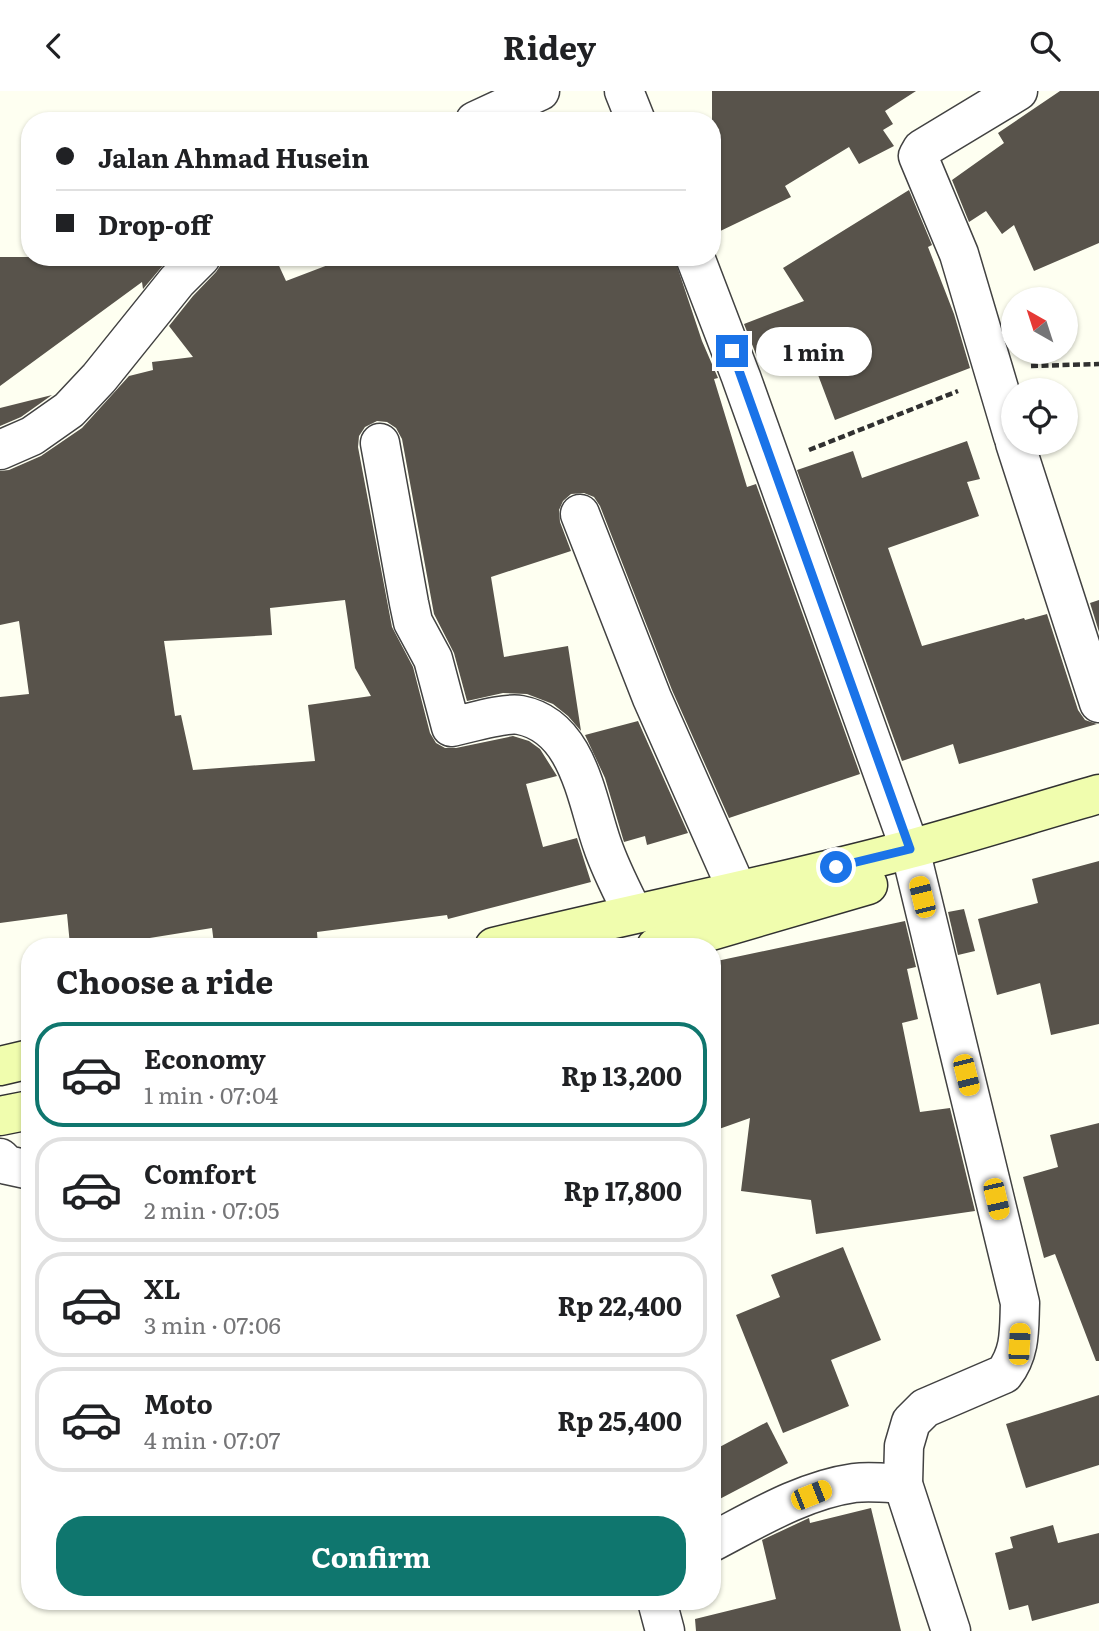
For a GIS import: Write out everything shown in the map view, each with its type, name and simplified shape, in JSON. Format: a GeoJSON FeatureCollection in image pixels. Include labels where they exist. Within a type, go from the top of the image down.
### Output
{"type":"FeatureCollection","features":[{"type":"Feature","properties":{"kind":"main road"},"geometry":{"type":"LineString","coordinates":[[683,938],[1099,794]]}},
{"type":"Feature","properties":{"kind":"main road"},"geometry":{"type":"LineString","coordinates":[[531,938],[633,913],[913,860],[1099,818]]}},
{"type":"Feature","properties":{"kind":"main road"},"geometry":{"type":"LineString","coordinates":[[0,1066],[21,1061]]}},
{"type":"Feature","properties":{"kind":"main road"},"geometry":{"type":"LineString","coordinates":[[0,1116],[21,1112]]}},
{"type":"Feature","properties":{"kind":"street"},"geometry":{"type":"LineString","coordinates":[[494,112],[540,91]]}},
{"type":"Feature","properties":{"kind":"street"},"geometry":{"type":"LineString","coordinates":[[624,91],[632,112]]}},
{"type":"Feature","properties":{"kind":"street"},"geometry":{"type":"LineString","coordinates":[[1001,399],[959,254],[918,156],[922,149],[1018,91]]}},
{"type":"Feature","properties":{"kind":"street"},"geometry":{"type":"LineString","coordinates":[[0,450],[32,436],[69,410],[192,266]]}},
{"type":"Feature","properties":{"kind":"street"},"geometry":{"type":"LineString","coordinates":[[698,266],[773,465],[913,860],[1020,1303],[1019,1344],[1012,1364],[1004,1374],[925,1408],[911,1422],[904,1446],[903,1484],[951,1631]]}},
{"type":"Feature","properties":{"kind":"street"},"geometry":{"type":"LineString","coordinates":[[380,443],[408,603],[413,622],[433,659],[451,727],[516,714],[534,718],[548,727],[574,760],[603,847],[633,913]]}},
{"type":"Feature","properties":{"kind":"street"},"geometry":{"type":"LineString","coordinates":[[1019,455],[1099,703]]}},
{"type":"Feature","properties":{"kind":"street"},"geometry":{"type":"LineString","coordinates":[[580,514],[652,698],[737,892]]}},
{"type":"Feature","properties":{"kind":"street"},"geometry":{"type":"LineString","coordinates":[[0,1158],[7,1165],[21,1168]]}},
{"type":"Feature","properties":{"kind":"street"},"geometry":{"type":"LineString","coordinates":[[721,1537],[766,1513],[827,1488],[873,1482],[903,1484]]}},
{"type":"Feature","properties":{"kind":"street"},"geometry":{"type":"LineString","coordinates":[[659,1610],[664,1631]]}},
{"type":"Feature","properties":{"kind":"path"},"geometry":{"type":"LineString","coordinates":[[773,465],[1019,366],[1099,364]]}},
{"type":"Feature","properties":{"kind":"building"},"geometry":{"type":"Polygon","coordinates":[[[712,91],[916,91],[885,111],[893,124],[883,130],[894,146],[859,164],[849,147],[785,186],[791,197],[721,231],[721,112],[712,112],[712,91]]]}},
{"type":"Feature","properties":{"kind":"building"},"geometry":{"type":"Polygon","coordinates":[[[1060,91],[1099,91],[1099,243],[1034,271],[1014,225],[1002,234],[986,211],[969,222],[952,180],[1004,143],[998,133],[1060,91]]]}},
{"type":"Feature","properties":{"kind":"building"},"geometry":{"type":"Polygon","coordinates":[[[909,190],[932,245],[928,247],[954,314],[970,368],[835,420],[806,343],[759,362],[744,324],[804,301],[783,268],[909,190]]]}},
{"type":"Feature","properties":{"kind":"building"},"geometry":{"type":"Polygon","coordinates":[[[0,257],[21,257],[21,266],[162,266],[143,289],[142,282],[0,386],[0,257]]]}},
{"type":"Feature","properties":{"kind":"building"},"geometry":{"type":"Polygon","coordinates":[[[220,266],[279,266],[286,281],[325,266],[677,266],[702,341],[718,378],[714,379],[747,487],[756,484],[860,774],[729,818],[672,690],[600,506],[594,497],[584,493],[571,494],[563,501],[559,510],[560,522],[571,551],[491,577],[504,657],[568,646],[581,731],[553,704],[527,694],[503,693],[467,701],[454,653],[434,614],[402,439],[396,428],[387,422],[377,421],[365,427],[359,436],[358,447],[392,627],[413,667],[430,733],[436,743],[445,748],[513,736],[529,741],[540,749],[557,776],[526,784],[543,847],[577,838],[591,882],[448,919],[447,915],[317,932],[317,938],[213,938],[212,928],[150,938],[69,938],[67,914],[0,923],[0,697],[29,694],[19,621],[0,625],[0,471],[9,470],[41,456],[82,428],[129,376],[153,370],[152,362],[193,357],[169,326],[220,266]],[[345,600],[270,608],[272,635],[164,641],[175,716],[181,715],[193,770],[315,761],[308,705],[371,696],[355,668],[345,600]]]}},
{"type":"Feature","properties":{"kind":"building"},"geometry":{"type":"Polygon","coordinates":[[[52,395],[21,417],[0,426],[0,408],[52,395]]]}},
{"type":"Feature","properties":{"kind":"building"},"geometry":{"type":"Polygon","coordinates":[[[967,441],[980,479],[967,482],[979,516],[888,548],[922,646],[1047,614],[1078,710],[1085,720],[1097,724],[959,764],[953,744],[902,761],[797,470],[853,451],[862,478],[967,441]]]}},
{"type":"Feature","properties":{"kind":"building"},"geometry":{"type":"Polygon","coordinates":[[[1099,600],[1099,632],[1090,603],[1099,600]]]}},
{"type":"Feature","properties":{"kind":"building"},"geometry":{"type":"Polygon","coordinates":[[[638,721],[688,833],[647,845],[645,836],[624,842],[605,778],[585,735],[638,721]]]}},
{"type":"Feature","properties":{"kind":"building"},"geometry":{"type":"Polygon","coordinates":[[[1099,861],[1099,1024],[1051,1035],[1040,983],[997,995],[978,919],[1038,903],[1032,879],[1099,861]]]}},
{"type":"Feature","properties":{"kind":"building"},"geometry":{"type":"Polygon","coordinates":[[[964,909],[975,951],[958,955],[948,912],[964,909]]]}},
{"type":"Feature","properties":{"kind":"building"},"geometry":{"type":"Polygon","coordinates":[[[905,921],[916,967],[907,969],[918,1019],[902,1023],[920,1112],[950,1108],[975,1211],[816,1234],[811,1200],[741,1191],[750,1118],[721,1128],[721,960],[905,921]]]}},
{"type":"Feature","properties":{"kind":"building"},"geometry":{"type":"Polygon","coordinates":[[[1099,1123],[1099,1361],[1096,1361],[1055,1254],[1044,1258],[1023,1177],[1058,1167],[1050,1135],[1099,1123]]]}},
{"type":"Feature","properties":{"kind":"building"},"geometry":{"type":"Polygon","coordinates":[[[843,1247],[881,1340],[831,1360],[849,1406],[783,1433],[736,1315],[780,1297],[771,1275],[843,1247]]]}},
{"type":"Feature","properties":{"kind":"building"},"geometry":{"type":"Polygon","coordinates":[[[1099,1395],[1099,1465],[1026,1488],[1006,1424],[1099,1395]]]}},
{"type":"Feature","properties":{"kind":"building"},"geometry":{"type":"Polygon","coordinates":[[[767,1422],[788,1463],[721,1498],[721,1446],[767,1422]]]}},
{"type":"Feature","properties":{"kind":"building"},"geometry":{"type":"Polygon","coordinates":[[[871,1508],[901,1631],[696,1631],[695,1619],[776,1599],[762,1540],[809,1518],[810,1523],[871,1508]]]}},
{"type":"Feature","properties":{"kind":"building"},"geometry":{"type":"Polygon","coordinates":[[[1053,1525],[1058,1543],[1099,1533],[1099,1603],[1032,1621],[1028,1605],[1009,1610],[995,1553],[1013,1548],[1010,1537],[1053,1525]]]}},
{"type":"Feature","properties":{"kind":"route"},"geometry":{"type":"LineString","coordinates":[[732,351],[910,849],[836,867]]}}]}
